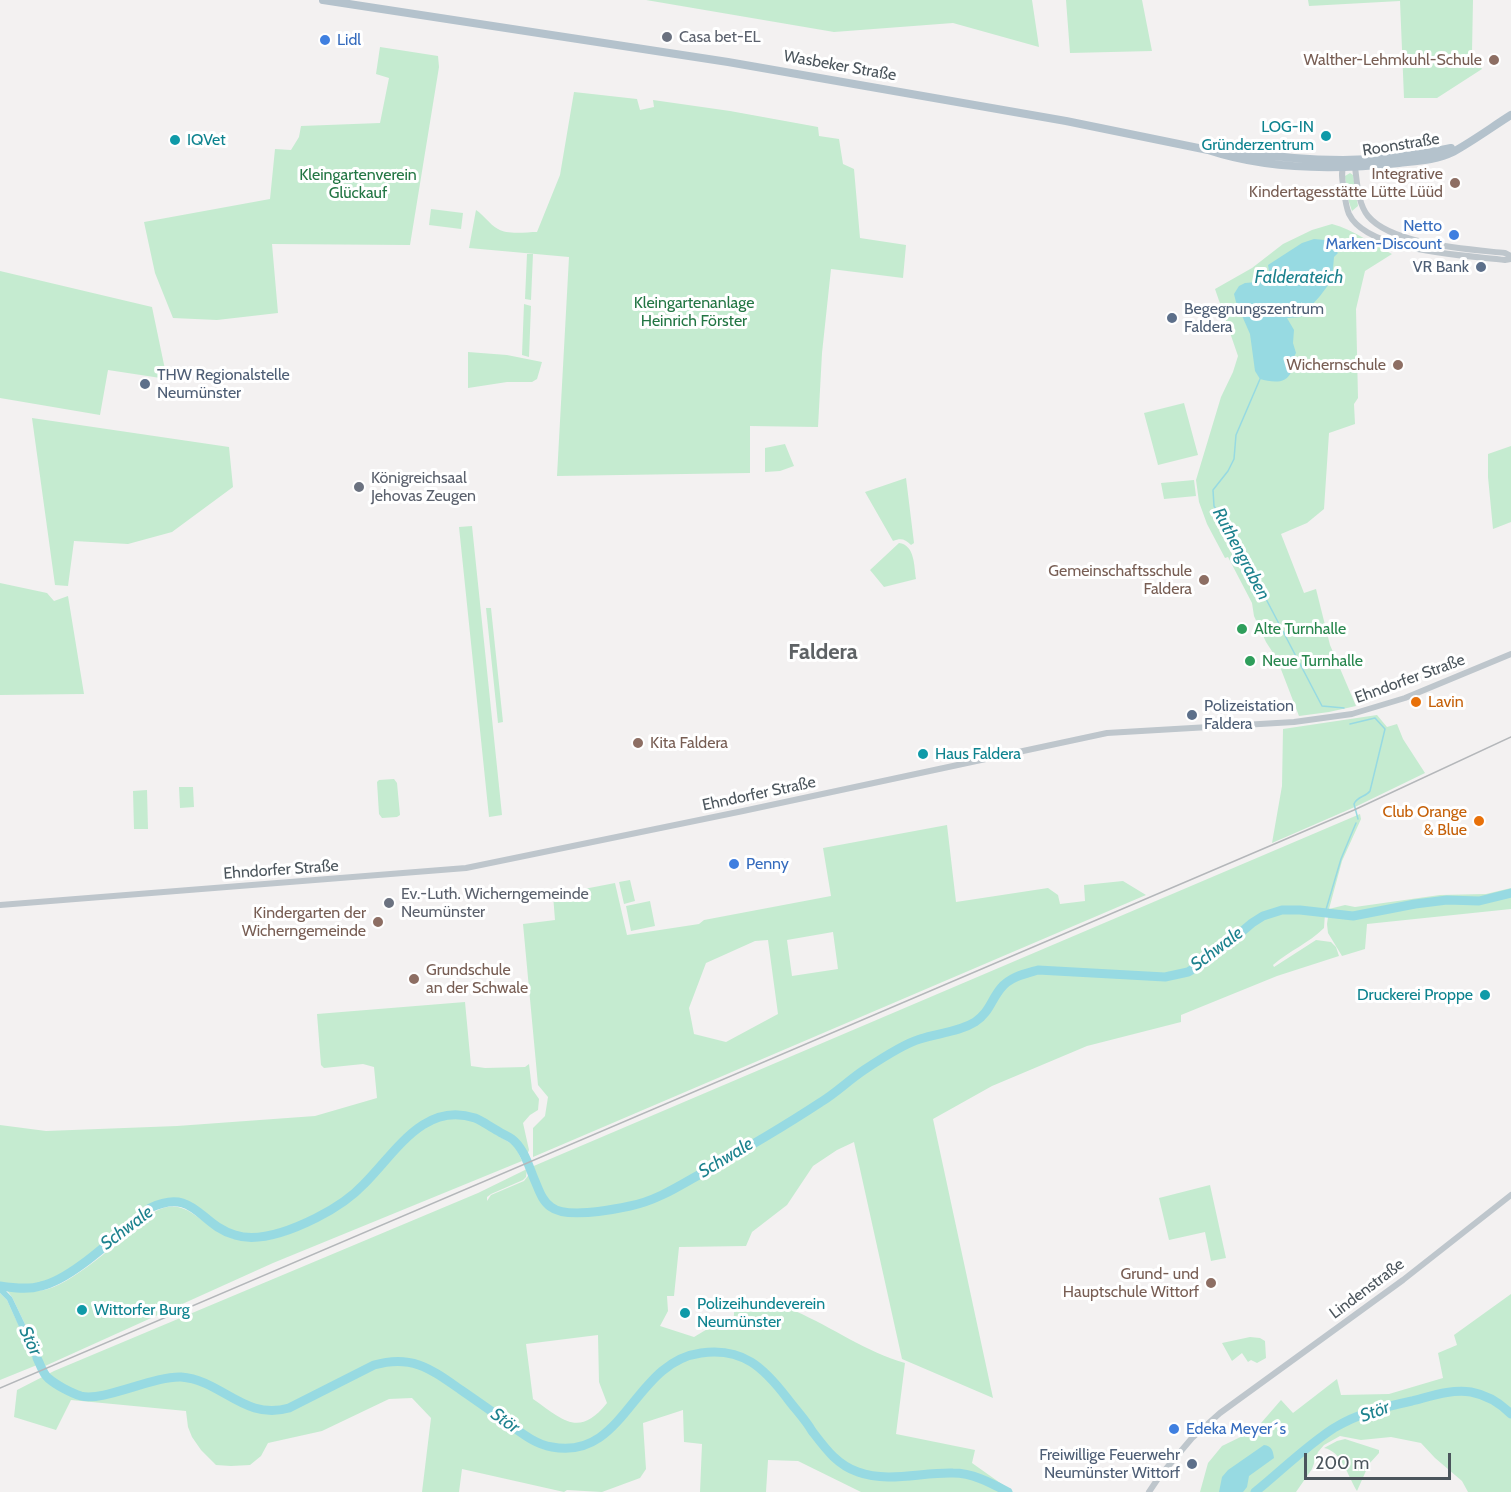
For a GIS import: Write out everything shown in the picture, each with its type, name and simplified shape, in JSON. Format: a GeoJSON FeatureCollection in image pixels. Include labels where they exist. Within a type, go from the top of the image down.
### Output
{"type":"FeatureCollection","features":[{"type":"Feature","properties":{"kind":"main road","name":"Wasbeker Straße"},"geometry":{"type":"LineString","coordinates":[[323,0],[752,66],[1078,123],[1208,150],[1225,156],[1270,163],[1348,164]]}},
{"type":"Feature","properties":{"kind":"main road","name":"Roonstraße"},"geometry":{"type":"LineString","coordinates":[[1348,164],[1416,161],[1441,156],[1453,152],[1511,115]]}},
{"type":"Feature","properties":{"kind":"street"},"geometry":{"type":"LineString","coordinates":[[1348,164],[1346,202],[1349,215],[1362,228],[1381,240],[1406,247],[1511,257]]}},
{"type":"Feature","properties":{"kind":"street"},"geometry":{"type":"LineString","coordinates":[[1348,164],[1366,215],[1389,232],[1416,240],[1505,253],[1511,257]]}},
{"type":"Feature","properties":{"kind":"street","name":"Ehndorfer Straße"},"geometry":{"type":"LineString","coordinates":[[0,905],[466,868],[1107,733],[1294,722],[1352,714],[1405,698],[1511,654]]}},
{"type":"Feature","properties":{"kind":"street","name":"Lindenstraße"},"geometry":{"type":"LineString","coordinates":[[1149,1492],[1159,1477],[1204,1426],[1403,1280],[1511,1195]]}},
{"type":"Feature","properties":{"kind":"green space"},"geometry":{"type":"Polygon","coordinates":[[[646,0],[1032,0],[1039,47],[953,23],[834,32],[646,0]]]}},
{"type":"Feature","properties":{"kind":"green space"},"geometry":{"type":"Polygon","coordinates":[[[1066,0],[1142,0],[1152,51],[1070,53],[1066,0]]]}},
{"type":"Feature","properties":{"kind":"green space"},"geometry":{"type":"Polygon","coordinates":[[[1308,0],[1473,0],[1472,52],[1482,69],[1437,98],[1404,98],[1400,1],[1309,6],[1308,0]]]}},
{"type":"Feature","properties":{"kind":"green space","name":"Kleingartenverein Glückauf"},"geometry":{"type":"Polygon","coordinates":[[[380,47],[438,56],[439,67],[410,245],[272,244],[278,313],[217,320],[173,318],[155,273],[144,222],[270,199],[275,149],[291,150],[299,137],[301,126],[380,123],[389,78],[376,74],[380,47]]]}},
{"type":"Feature","properties":{"kind":"green space","name":"Kleingartenanlage Heinrich Förster"},"geometry":{"type":"Polygon","coordinates":[[[574,92],[637,99],[640,110],[654,107],[653,100],[818,127],[819,136],[839,139],[843,164],[854,169],[860,238],[906,245],[903,278],[831,269],[822,353],[818,427],[750,426],[750,473],[557,476],[569,257],[469,248],[476,210],[502,231],[537,232],[560,175],[574,92]]]}},
{"type":"Feature","properties":{"kind":"green space"},"geometry":{"type":"Polygon","coordinates":[[[1350,173],[1353,175],[1358,206],[1352,211],[1347,196],[1345,176],[1350,173]]]}},
{"type":"Feature","properties":{"kind":"green space"},"geometry":{"type":"Polygon","coordinates":[[[431,209],[463,213],[461,229],[429,225],[431,209]]]}},
{"type":"Feature","properties":{"kind":"green space"},"geometry":{"type":"Polygon","coordinates":[[[1332,224],[1355,233],[1392,254],[1365,271],[1356,309],[1358,398],[1354,404],[1355,424],[1329,433],[1324,509],[1307,523],[1281,534],[1304,593],[1316,589],[1330,645],[1356,706],[1299,716],[1277,659],[1254,616],[1252,603],[1228,557],[1225,558],[1207,524],[1199,502],[1196,480],[1221,397],[1238,356],[1215,289],[1252,268],[1283,244],[1312,230],[1332,224]]]}},
{"type":"Feature","properties":{"kind":"green space"},"geometry":{"type":"Polygon","coordinates":[[[527,254],[533,254],[531,300],[525,299],[527,254]]]}},
{"type":"Feature","properties":{"kind":"green space"},"geometry":{"type":"Polygon","coordinates":[[[0,271],[152,307],[167,379],[108,370],[100,415],[0,398],[0,271]]]}},
{"type":"Feature","properties":{"kind":"green space"},"geometry":{"type":"Polygon","coordinates":[[[524,304],[531,306],[529,357],[522,355],[524,304]]]}},
{"type":"Feature","properties":{"kind":"green space"},"geometry":{"type":"Polygon","coordinates":[[[468,352],[507,355],[542,362],[537,379],[532,382],[507,382],[468,388],[468,352]]]}},
{"type":"Feature","properties":{"kind":"green space"},"geometry":{"type":"Polygon","coordinates":[[[1184,403],[1198,455],[1158,465],[1144,413],[1184,403]]]}},
{"type":"Feature","properties":{"kind":"green space"},"geometry":{"type":"Polygon","coordinates":[[[32,418],[229,447],[233,487],[172,532],[128,544],[74,541],[68,586],[55,585],[32,418]]]}},
{"type":"Feature","properties":{"kind":"green space"},"geometry":{"type":"Polygon","coordinates":[[[785,444],[794,466],[780,471],[765,472],[765,448],[785,444]]]}},
{"type":"Feature","properties":{"kind":"green space"},"geometry":{"type":"Polygon","coordinates":[[[1511,446],[1511,522],[1493,529],[1488,454],[1511,446]]]}},
{"type":"Feature","properties":{"kind":"green space"},"geometry":{"type":"Polygon","coordinates":[[[906,478],[914,543],[911,545],[903,540],[893,541],[865,492],[906,478]]]}},
{"type":"Feature","properties":{"kind":"green space"},"geometry":{"type":"Polygon","coordinates":[[[1194,480],[1196,496],[1164,499],[1161,483],[1194,480]]]}},
{"type":"Feature","properties":{"kind":"green space"},"geometry":{"type":"Polygon","coordinates":[[[472,526],[502,815],[489,817],[459,527],[472,526]]]}},
{"type":"Feature","properties":{"kind":"green space"},"geometry":{"type":"Polygon","coordinates":[[[899,543],[911,552],[916,579],[884,587],[870,570],[899,543]]]}},
{"type":"Feature","properties":{"kind":"green space"},"geometry":{"type":"Polygon","coordinates":[[[0,583],[47,593],[54,601],[68,596],[84,694],[0,695],[0,583]]]}},
{"type":"Feature","properties":{"kind":"green space"},"geometry":{"type":"Polygon","coordinates":[[[486,608],[491,608],[503,722],[498,723],[486,608]]]}},
{"type":"Feature","properties":{"kind":"green space"},"geometry":{"type":"Polygon","coordinates":[[[1377,715],[1387,727],[1397,724],[1403,739],[1425,773],[1272,843],[1282,786],[1283,729],[1377,715]]]}},
{"type":"Feature","properties":{"kind":"green space"},"geometry":{"type":"Polygon","coordinates":[[[394,779],[397,783],[400,815],[382,818],[379,814],[377,782],[394,779]]]}},
{"type":"Feature","properties":{"kind":"green space"},"geometry":{"type":"Polygon","coordinates":[[[179,787],[193,787],[194,807],[180,808],[179,787]]]}},
{"type":"Feature","properties":{"kind":"green space"},"geometry":{"type":"Polygon","coordinates":[[[147,790],[148,829],[134,829],[133,791],[147,790]]]}},
{"type":"Feature","properties":{"kind":"green space"},"geometry":{"type":"Polygon","coordinates":[[[1360,814],[1361,819],[1342,861],[1329,909],[1345,905],[1355,907],[1440,895],[1486,894],[1511,888],[1511,909],[1367,924],[1365,949],[1342,956],[1328,933],[1329,910],[1325,913],[1324,928],[1273,965],[1274,967],[1316,940],[1331,942],[1336,947],[1339,956],[1277,976],[1181,1015],[1181,1022],[1087,1046],[992,1086],[933,1119],[993,1398],[902,1359],[854,1142],[813,1166],[787,1205],[752,1232],[746,1246],[679,1247],[674,1296],[667,1296],[668,1311],[660,1326],[694,1337],[714,1325],[733,1327],[735,1300],[781,1306],[809,1317],[863,1346],[905,1363],[896,1434],[975,1450],[972,1463],[1013,1492],[861,1492],[798,1461],[768,1460],[766,1492],[700,1492],[702,1444],[684,1442],[683,1410],[643,1423],[646,1469],[640,1478],[602,1492],[567,1490],[564,1492],[462,1469],[459,1492],[422,1492],[431,1418],[412,1398],[389,1399],[322,1431],[268,1443],[261,1456],[250,1465],[231,1466],[216,1465],[201,1450],[188,1427],[186,1411],[71,1400],[56,1430],[14,1417],[17,1390],[54,1371],[478,1193],[527,1169],[523,1180],[491,1194],[487,1197],[487,1201],[491,1195],[524,1181],[531,1172],[529,1168],[1360,814]],[[598,1335],[526,1344],[533,1399],[562,1419],[579,1423],[597,1414],[607,1403],[599,1382],[598,1335]]]}},
{"type":"Feature","properties":{"kind":"green space"},"geometry":{"type":"Polygon","coordinates":[[[947,825],[956,902],[1048,888],[1058,895],[1060,904],[1085,901],[1084,885],[1123,881],[1146,895],[533,1157],[533,1128],[545,1116],[548,1097],[538,1085],[523,924],[555,920],[553,895],[615,883],[627,935],[699,924],[704,920],[831,896],[823,848],[947,825]],[[833,932],[787,940],[792,976],[838,969],[833,932]],[[768,940],[755,941],[706,963],[689,1008],[694,1034],[726,1042],[778,1014],[768,940]]]}},
{"type":"Feature","properties":{"kind":"green space"},"geometry":{"type":"Polygon","coordinates":[[[630,880],[635,901],[624,904],[619,882],[630,880]]]}},
{"type":"Feature","properties":{"kind":"green space"},"geometry":{"type":"Polygon","coordinates":[[[650,901],[655,926],[631,931],[626,906],[650,901]]]}},
{"type":"Feature","properties":{"kind":"green space"},"geometry":{"type":"Polygon","coordinates":[[[465,1002],[471,1066],[525,1067],[529,1064],[532,1089],[539,1099],[538,1110],[523,1123],[529,1150],[527,1155],[515,1138],[479,1117],[461,1113],[515,1146],[522,1161],[273,1263],[45,1366],[6,1289],[38,1291],[60,1284],[87,1267],[154,1212],[163,1208],[179,1207],[218,1231],[234,1239],[235,1236],[215,1226],[200,1211],[180,1201],[164,1201],[150,1208],[62,1278],[58,1276],[30,1285],[0,1282],[0,1125],[46,1131],[177,1126],[315,1116],[377,1098],[374,1067],[363,1064],[324,1068],[321,1065],[317,1014],[465,1002]]]}},
{"type":"Feature","properties":{"kind":"green space"},"geometry":{"type":"Polygon","coordinates":[[[1210,1185],[1226,1258],[1211,1261],[1205,1232],[1169,1240],[1159,1198],[1210,1185]]]}},
{"type":"Feature","properties":{"kind":"green space"},"geometry":{"type":"Polygon","coordinates":[[[0,1293],[7,1300],[37,1365],[0,1380],[0,1293]]]}},
{"type":"Feature","properties":{"kind":"green space"},"geometry":{"type":"Polygon","coordinates":[[[1511,1294],[1511,1492],[1468,1492],[1462,1481],[1421,1443],[1391,1437],[1361,1440],[1340,1436],[1324,1445],[1318,1452],[1312,1469],[1296,1492],[1200,1492],[1208,1463],[1222,1446],[1255,1430],[1281,1400],[1293,1413],[1337,1379],[1341,1395],[1389,1394],[1443,1378],[1438,1353],[1457,1345],[1454,1335],[1511,1294]]]}},
{"type":"Feature","properties":{"kind":"green space"},"geometry":{"type":"Polygon","coordinates":[[[1250,1337],[1265,1341],[1266,1358],[1257,1363],[1251,1360],[1248,1362],[1242,1353],[1232,1361],[1222,1343],[1250,1337]]]}},
{"type":"Feature","properties":{"kind":"green space"},"geometry":{"type":"Polygon","coordinates":[[[1345,1439],[1379,1450],[1369,1464],[1357,1491],[1340,1459],[1324,1448],[1345,1439]]]}},
{"type":"Feature","properties":{"kind":"water","name":"Falderateich"},"geometry":{"type":"Polygon","coordinates":[[[1314,239],[1325,240],[1338,253],[1334,257],[1332,280],[1301,317],[1287,318],[1294,330],[1293,343],[1296,353],[1289,376],[1278,382],[1260,379],[1255,371],[1250,334],[1234,294],[1239,286],[1245,283],[1269,281],[1268,265],[1302,243],[1314,239]]]}},
{"type":"Feature","properties":{"kind":"water"},"geometry":{"type":"Polygon","coordinates":[[[0,1282],[13,1285],[13,1290],[7,1289],[6,1291],[12,1297],[45,1366],[38,1369],[7,1300],[0,1293],[0,1282]]]}},
{"type":"Feature","properties":{"kind":"water"},"geometry":{"type":"Polygon","coordinates":[[[1264,1445],[1272,1449],[1274,1458],[1249,1476],[1247,1487],[1243,1492],[1219,1492],[1222,1477],[1228,1470],[1264,1445]]]}},
{"type":"Feature","properties":{"kind":"waterway","name":"Ruthengraben"},"geometry":{"type":"LineString","coordinates":[[1260,379],[1236,435],[1234,459],[1213,490],[1214,506],[1243,555],[1322,706],[1344,708]]}},
{"type":"Feature","properties":{"kind":"waterway","name":"Ruthengraben"},"geometry":{"type":"LineString","coordinates":[[1350,724],[1375,718],[1385,729],[1370,791],[1357,799],[1354,804],[1358,819]]}},
{"type":"Feature","properties":{"kind":"waterway","name":"Ruthengraben"},"geometry":{"type":"LineString","coordinates":[[1325,913],[1341,859],[1356,823]]}},
{"type":"Feature","properties":{"kind":"waterway","name":"Schwale"},"geometry":{"type":"LineString","coordinates":[[0,1286],[31,1288],[54,1282],[83,1264],[150,1208],[165,1203],[177,1202],[187,1205],[223,1230],[244,1237],[276,1234],[297,1226],[323,1215],[348,1199],[412,1133],[426,1123],[441,1117],[457,1115],[475,1118],[512,1139],[523,1153],[543,1199],[558,1211],[578,1213],[612,1210],[640,1204],[676,1188],[762,1139],[827,1098],[864,1070],[899,1048],[913,1041],[975,1022],[984,1015],[1005,984],[1023,975],[1038,970],[1165,977],[1188,972],[1207,961],[1252,923],[1263,916],[1282,910],[1353,916],[1447,900],[1479,901],[1511,893]]}},
{"type":"Feature","properties":{"kind":"waterway","name":"Stör"},"geometry":{"type":"LineString","coordinates":[[37,1358],[48,1378],[81,1396],[102,1395],[157,1380],[181,1377],[209,1385],[246,1405],[273,1411],[289,1408],[374,1365],[399,1361],[430,1370],[535,1441],[552,1447],[577,1447],[597,1439],[613,1426],[659,1373],[678,1360],[701,1353],[729,1353],[751,1362],[770,1377],[827,1450],[851,1469],[881,1477],[960,1473],[982,1479],[1008,1492]]}},
{"type":"Feature","properties":{"kind":"waterway","name":"Stör"},"geometry":{"type":"LineString","coordinates":[[1255,1492],[1334,1428],[1372,1411],[1464,1391],[1488,1397],[1511,1414]]}},
{"type":"Feature","properties":{"kind":"railway"},"geometry":{"type":"LineString","coordinates":[[0,1388],[1354,810],[1511,737]]}},
{"type":"Feature","properties":{"kind":"place","name":"Casa bet-EL"},"geometry":{"type":"Point","coordinates":[667,37]}},
{"type":"Feature","properties":{"kind":"place","name":"Lidl"},"geometry":{"type":"Point","coordinates":[325,40]}},
{"type":"Feature","properties":{"kind":"place","name":"Walther-Lehmkuhl-Schule"},"geometry":{"type":"Point","coordinates":[1494,60]}},
{"type":"Feature","properties":{"kind":"place","name":"LOG-IN Gründerzentrum"},"geometry":{"type":"Point","coordinates":[1326,136]}},
{"type":"Feature","properties":{"kind":"place","name":"IQVet"},"geometry":{"type":"Point","coordinates":[175,140]}},
{"type":"Feature","properties":{"kind":"place","name":"Integrative Kindertagesstätte Lütte Lüüd"},"geometry":{"type":"Point","coordinates":[1455,183]}},
{"type":"Feature","properties":{"kind":"place","name":"Netto Marken-Discount"},"geometry":{"type":"Point","coordinates":[1454,235]}},
{"type":"Feature","properties":{"kind":"place","name":"VR Bank"},"geometry":{"type":"Point","coordinates":[1481,267]}},
{"type":"Feature","properties":{"kind":"place","name":"Begegnungszentrum Faldera"},"geometry":{"type":"Point","coordinates":[1172,318]}},
{"type":"Feature","properties":{"kind":"place","name":"Wichernschule"},"geometry":{"type":"Point","coordinates":[1398,365]}},
{"type":"Feature","properties":{"kind":"place","name":"THW Regionalstelle Neumünster"},"geometry":{"type":"Point","coordinates":[145,384]}},
{"type":"Feature","properties":{"kind":"place","name":"Königreichsaal Jehovas Zeugen"},"geometry":{"type":"Point","coordinates":[359,487]}},
{"type":"Feature","properties":{"kind":"place","name":"Gemeinschaftsschule Faldera"},"geometry":{"type":"Point","coordinates":[1204,580]}},
{"type":"Feature","properties":{"kind":"place","name":"Alte Turnhalle"},"geometry":{"type":"Point","coordinates":[1242,629]}},
{"type":"Feature","properties":{"kind":"place","name":"Neue Turnhalle"},"geometry":{"type":"Point","coordinates":[1250,661]}},
{"type":"Feature","properties":{"kind":"place","name":"Lavin"},"geometry":{"type":"Point","coordinates":[1416,702]}},
{"type":"Feature","properties":{"kind":"place","name":"Polizeistation Faldera"},"geometry":{"type":"Point","coordinates":[1192,715]}},
{"type":"Feature","properties":{"kind":"place","name":"Kita Faldera"},"geometry":{"type":"Point","coordinates":[638,743]}},
{"type":"Feature","properties":{"kind":"place","name":"Haus Faldera"},"geometry":{"type":"Point","coordinates":[923,754]}},
{"type":"Feature","properties":{"kind":"place","name":"Club Orange & Blue"},"geometry":{"type":"Point","coordinates":[1479,821]}},
{"type":"Feature","properties":{"kind":"place","name":"Penny"},"geometry":{"type":"Point","coordinates":[734,864]}},
{"type":"Feature","properties":{"kind":"place","name":"Ev.-Luth. Wicherngemeinde Neumünster"},"geometry":{"type":"Point","coordinates":[389,903]}},
{"type":"Feature","properties":{"kind":"place","name":"Kindergarten der Wicherngemeinde"},"geometry":{"type":"Point","coordinates":[378,922]}},
{"type":"Feature","properties":{"kind":"place","name":"Grundschule an der Schwale"},"geometry":{"type":"Point","coordinates":[414,979]}},
{"type":"Feature","properties":{"kind":"place","name":"Druckerei Proppe"},"geometry":{"type":"Point","coordinates":[1485,995]}},
{"type":"Feature","properties":{"kind":"place","name":"Grund- und Hauptschule Wittorf"},"geometry":{"type":"Point","coordinates":[1211,1283]}},
{"type":"Feature","properties":{"kind":"place","name":"Wittorfer Burg"},"geometry":{"type":"Point","coordinates":[82,1310]}},
{"type":"Feature","properties":{"kind":"place","name":"Polizeihundeverein Neumünster"},"geometry":{"type":"Point","coordinates":[685,1313]}},
{"type":"Feature","properties":{"kind":"place","name":"Edeka Meyer´s"},"geometry":{"type":"Point","coordinates":[1174,1429]}},
{"type":"Feature","properties":{"kind":"place","name":"Freiwillige Feuerwehr Neumünster Wittorf"},"geometry":{"type":"Point","coordinates":[1192,1464]}},
{"type":"Feature","properties":{"kind":"district","name":"Faldera"},"geometry":{"type":"Point","coordinates":[823,653]}}]}
